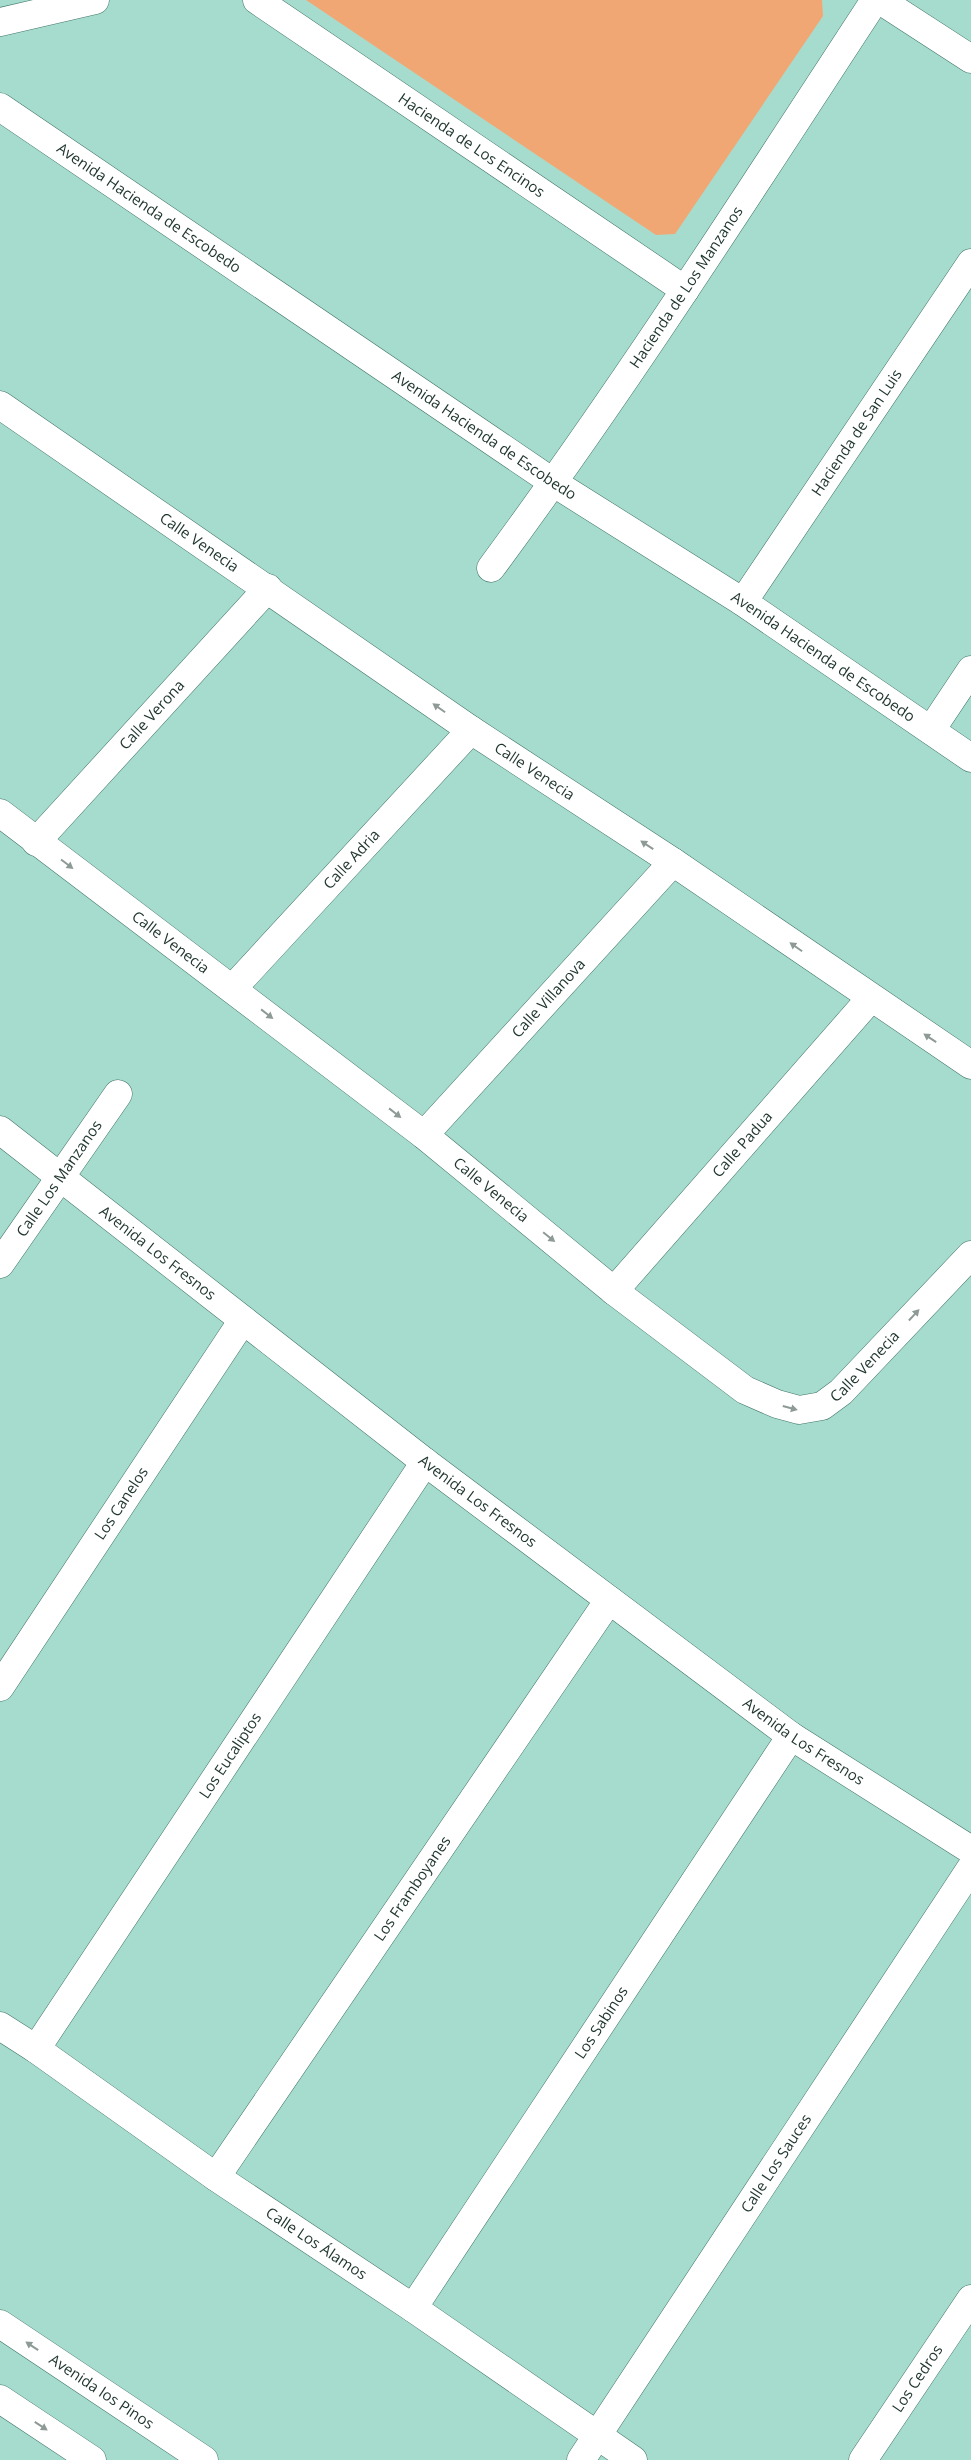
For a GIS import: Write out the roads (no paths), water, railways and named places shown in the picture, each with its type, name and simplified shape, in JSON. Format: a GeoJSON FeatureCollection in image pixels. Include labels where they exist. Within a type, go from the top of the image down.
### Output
{"type":"FeatureCollection","features":[{"type":"Feature","properties":{"kind":"street"},"geometry":{"type":"LineString","coordinates":[[0,22],[95,0]]}},
{"type":"Feature","properties":{"kind":"street","name":"Hacienda de Los Encinos"},"geometry":{"type":"LineString","coordinates":[[257,0],[685,290]]}},
{"type":"Feature","properties":{"kind":"street","name":"Hacienda de Los Manzanos"},"geometry":{"type":"LineString","coordinates":[[491,568],[554,483],[685,290],[875,0]]}},
{"type":"Feature","properties":{"kind":"street"},"geometry":{"type":"LineString","coordinates":[[880,0],[971,59]]}},
{"type":"Feature","properties":{"kind":"street","name":"Avenida Hacienda de Escobedo"},"geometry":{"type":"LineString","coordinates":[[0,107],[554,483],[743,602],[971,758]]}},
{"type":"Feature","properties":{"kind":"street","name":"Hacienda de San Luis"},"geometry":{"type":"LineString","coordinates":[[743,602],[971,263]]}},
{"type":"Feature","properties":{"kind":"street","name":"Calle Venecia"},"geometry":{"type":"LineString","coordinates":[[0,405],[268,588],[471,730],[673,862],[870,999],[971,1065]]}},
{"type":"Feature","properties":{"kind":"street","name":"Calle Verona"},"geometry":{"type":"LineString","coordinates":[[36,842],[268,588]]}},
{"type":"Feature","properties":{"kind":"street"},"geometry":{"type":"LineString","coordinates":[[930,730],[971,670]]}},
{"type":"Feature","properties":{"kind":"street","name":"Calle Adria"},"geometry":{"type":"LineString","coordinates":[[233,988],[471,730]]}},
{"type":"Feature","properties":{"kind":"street","name":"Calle Venecia"},"geometry":{"type":"LineString","coordinates":[[0,813],[36,842],[233,988],[424,1135],[614,1291],[745,1390],[777,1404],[799,1410],[822,1406],[841,1392],[971,1255]]}},
{"type":"Feature","properties":{"kind":"street","name":"Calle Villanova"},"geometry":{"type":"LineString","coordinates":[[424,1135],[673,862]]}},
{"type":"Feature","properties":{"kind":"street","name":"Calle Padua"},"geometry":{"type":"LineString","coordinates":[[614,1291],[870,999]]}},
{"type":"Feature","properties":{"kind":"street","name":"Calle Los Manzanos"},"geometry":{"type":"LineString","coordinates":[[0,1264],[118,1094]]}},
{"type":"Feature","properties":{"kind":"street","name":"Avenida Los Fresnos"},"geometry":{"type":"LineString","coordinates":[[0,1130],[425,1462],[791,1736],[971,1850]]}},
{"type":"Feature","properties":{"kind":"street","name":"Los Canelos"},"geometry":{"type":"LineString","coordinates":[[0,1687],[243,1320]]}},
{"type":"Feature","properties":{"kind":"street","name":"Los Eucaliptos"},"geometry":{"type":"LineString","coordinates":[[36,2049],[425,1462]]}},
{"type":"Feature","properties":{"kind":"street","name":"Los Framboyanes"},"geometry":{"type":"LineString","coordinates":[[216,2177],[610,1600]]}},
{"type":"Feature","properties":{"kind":"street","name":"Los Sabinos"},"geometry":{"type":"LineString","coordinates":[[413,2308],[791,1736]]}},
{"type":"Feature","properties":{"kind":"street","name":"Calle Los Sauces"},"geometry":{"type":"LineString","coordinates":[[581,2460],[595,2436],[971,1868]]}},
{"type":"Feature","properties":{"kind":"street","name":"Calle Los Álamos"},"geometry":{"type":"LineString","coordinates":[[0,2026],[36,2049],[216,2177],[413,2308],[595,2436],[633,2460]]}},
{"type":"Feature","properties":{"kind":"street","name":"Los Cedros"},"geometry":{"type":"LineString","coordinates":[[863,2460],[971,2299]]}},
{"type":"Feature","properties":{"kind":"street","name":"Avenida los Pinos"},"geometry":{"type":"LineString","coordinates":[[0,2324],[204,2460]]}},
{"type":"Feature","properties":{"kind":"street"},"geometry":{"type":"LineString","coordinates":[[0,2399],[92,2460]]}}]}
